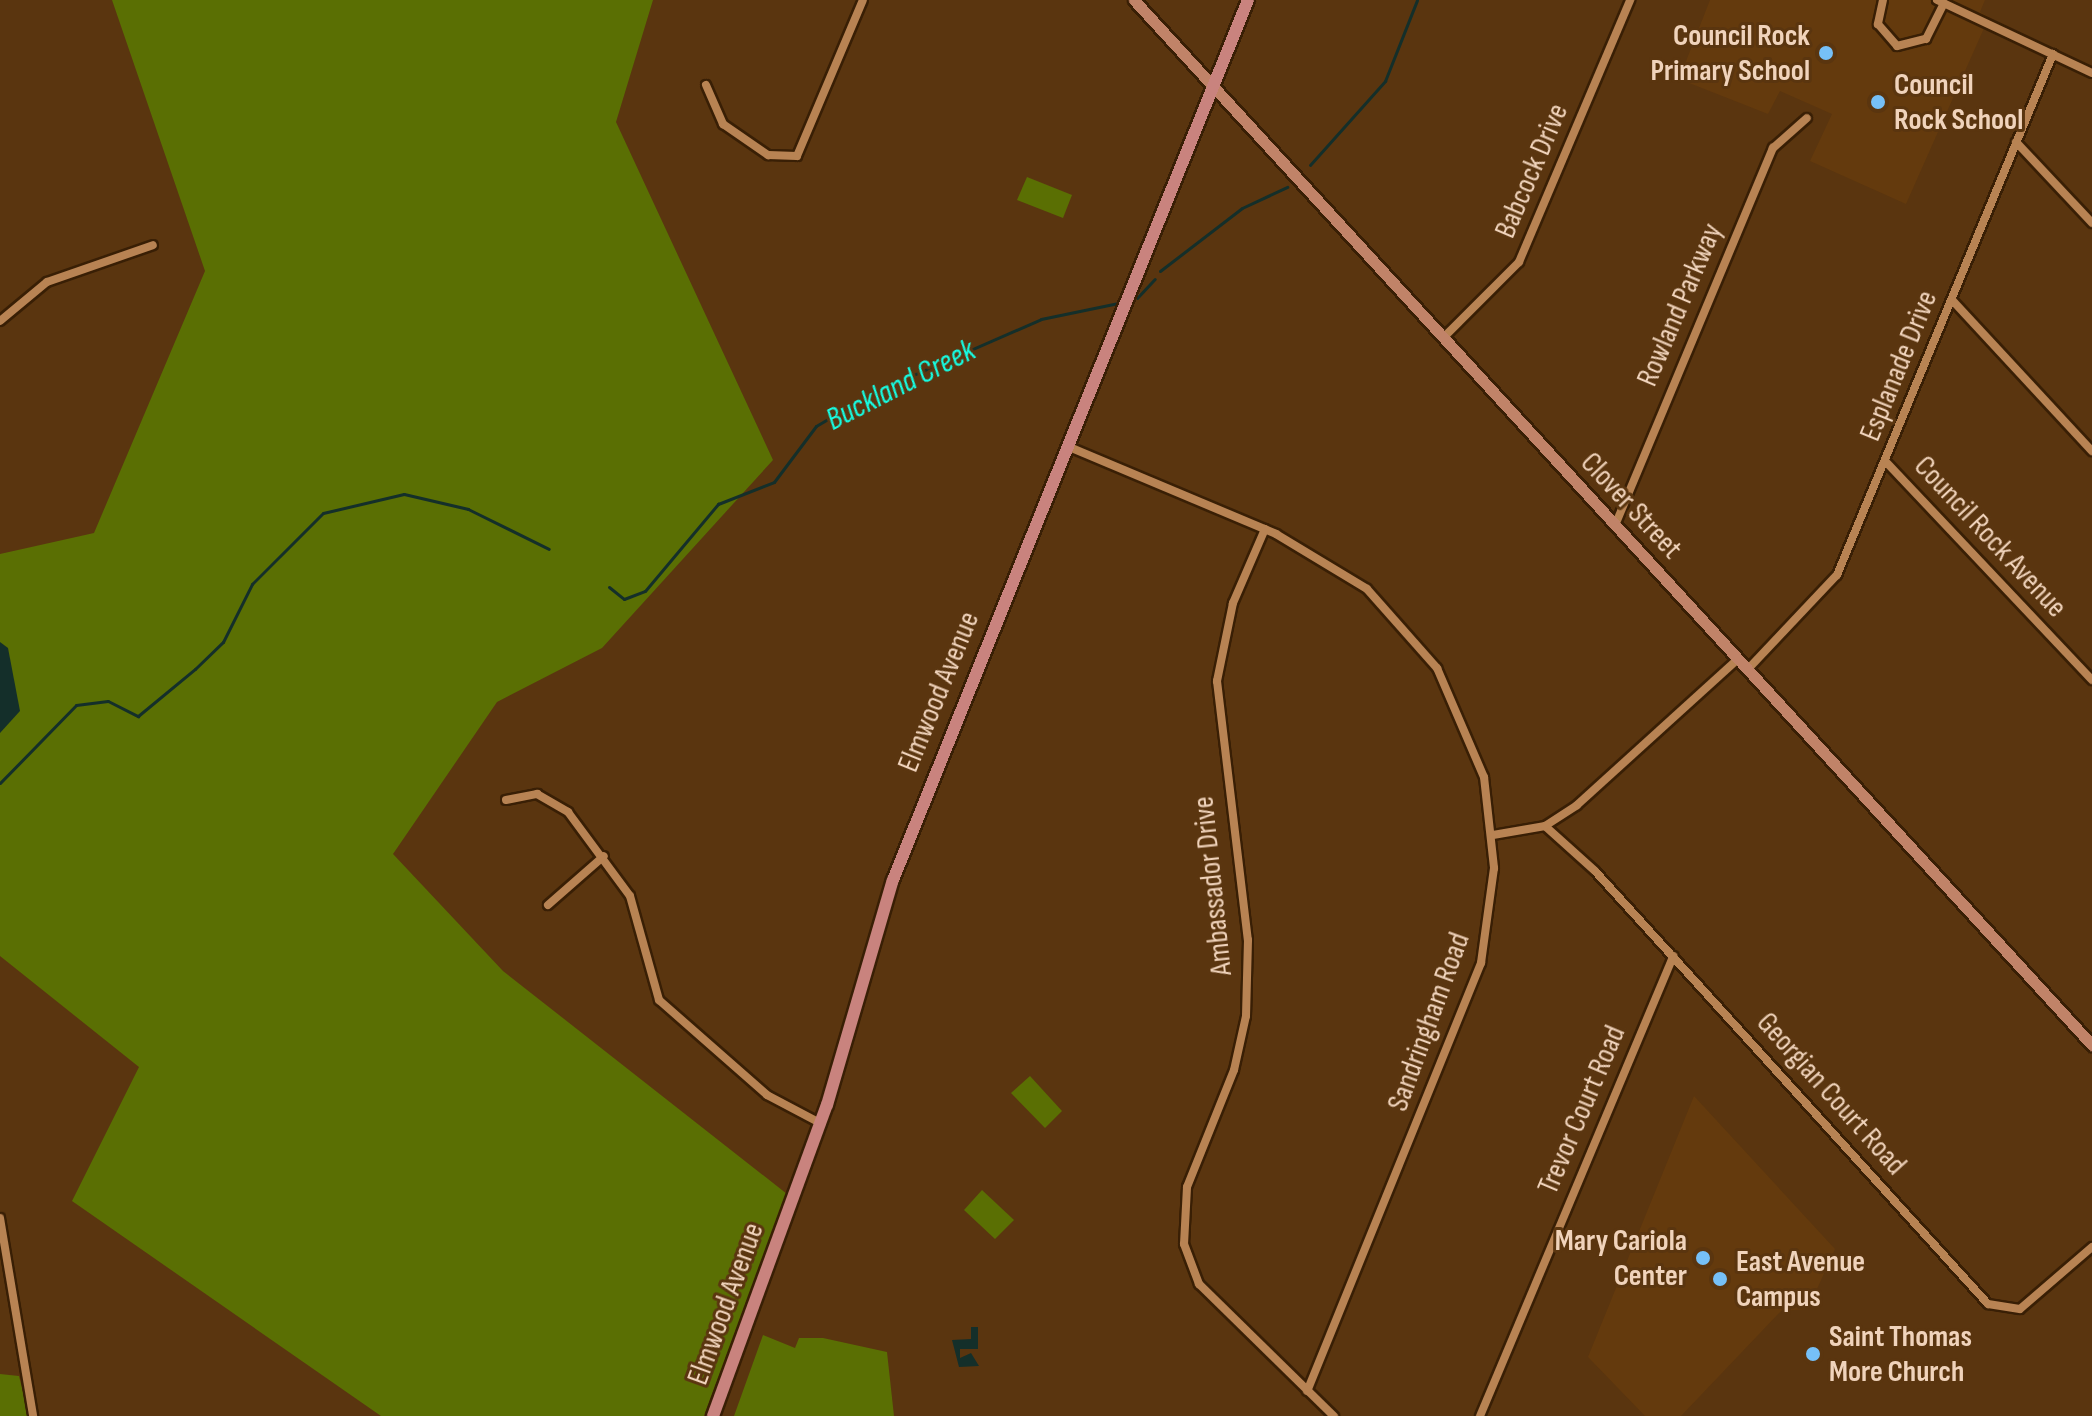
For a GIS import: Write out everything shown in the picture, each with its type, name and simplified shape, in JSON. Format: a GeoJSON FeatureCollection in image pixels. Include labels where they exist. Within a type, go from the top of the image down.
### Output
{"type":"FeatureCollection","features":[{"type":"Feature","properties":{"kind":"main road","name":"Clover Street"},"geometry":{"type":"LineString","coordinates":[[1134,0],[2092,1045]]}},
{"type":"Feature","properties":{"kind":"main road","name":"Elmwood Avenue"},"geometry":{"type":"LineString","coordinates":[[713,1416],[820,1123],[893,880],[1248,0]]}},
{"type":"Feature","properties":{"kind":"street"},"geometry":{"type":"LineString","coordinates":[[706,85],[723,124],[768,155],[797,156],[863,0]]}},
{"type":"Feature","properties":{"kind":"street","name":"Babcock Drive"},"geometry":{"type":"LineString","coordinates":[[1444,337],[1519,262],[1630,0]]}},
{"type":"Feature","properties":{"kind":"street"},"geometry":{"type":"LineString","coordinates":[[1883,0],[1878,24],[1897,46],[1926,39],[1940,2],[2092,73]]}},
{"type":"Feature","properties":{"kind":"street","name":"Esplanade Drive"},"geometry":{"type":"LineString","coordinates":[[1748,669],[1837,575],[2053,54]]}},
{"type":"Feature","properties":{"kind":"street","name":"Rowland Parkway"},"geometry":{"type":"LineString","coordinates":[[1616,523],[1773,148],[1807,118]]}},
{"type":"Feature","properties":{"kind":"street"},"geometry":{"type":"LineString","coordinates":[[2016,142],[2092,223]]}},
{"type":"Feature","properties":{"kind":"street"},"geometry":{"type":"LineString","coordinates":[[0,321],[47,282],[153,245]]}},
{"type":"Feature","properties":{"kind":"street"},"geometry":{"type":"LineString","coordinates":[[1952,300],[2092,451]]}},
{"type":"Feature","properties":{"kind":"street","name":"Sandringham Road"},"geometry":{"type":"LineString","coordinates":[[1067,446],[1265,529],[1353,578],[1422,646],[1471,737],[1493,835],[1491,914],[1471,996],[1307,1391]]}},
{"type":"Feature","properties":{"kind":"street","name":"Council Rock Avenue"},"geometry":{"type":"LineString","coordinates":[[1886,462],[2092,680]]}},
{"type":"Feature","properties":{"kind":"street","name":"Ambassador Drive"},"geometry":{"type":"LineString","coordinates":[[1265,529],[1233,603],[1217,681],[1248,940],[1246,1016],[1234,1070],[1187,1187],[1183,1231],[1199,1284],[1334,1416]]}},
{"type":"Feature","properties":{"kind":"street"},"geometry":{"type":"LineString","coordinates":[[1493,835],[1545,826],[1738,659]]}},
{"type":"Feature","properties":{"kind":"street"},"geometry":{"type":"LineString","coordinates":[[506,800],[529,794],[554,801],[604,856],[636,911],[659,1000],[767,1095],[820,1123]]}},
{"type":"Feature","properties":{"kind":"street","name":"Georgian Court Road"},"geometry":{"type":"LineString","coordinates":[[1545,826],[1673,956],[1988,1304],[2020,1309],[2092,1247]]}},
{"type":"Feature","properties":{"kind":"street"},"geometry":{"type":"LineString","coordinates":[[548,905],[604,856]]}},
{"type":"Feature","properties":{"kind":"street","name":"Trevor Court Road"},"geometry":{"type":"LineString","coordinates":[[1480,1416],[1673,956]]}},
{"type":"Feature","properties":{"kind":"street"},"geometry":{"type":"LineString","coordinates":[[0,1218],[33,1416]]}},
{"type":"Feature","properties":{"kind":"shaded area","name":"Council Rock School"},"geometry":{"type":"Polygon","coordinates":[[[1710,0],[1985,0],[1980,12],[1989,17],[1906,204],[1810,161],[1832,114],[1780,91],[1768,114],[1679,79],[1710,0]]]}},
{"type":"Feature","properties":{"kind":"shaded area","name":"East Avenue Campus"},"geometry":{"type":"Polygon","coordinates":[[[1694,1096],[1835,1249],[1808,1309],[1781,1311],[1681,1416],[1645,1416],[1588,1357],[1694,1096]]]}},
{"type":"Feature","properties":{"kind":"green space"},"geometry":{"type":"Polygon","coordinates":[[[112,0],[653,0],[616,122],[773,460],[602,648],[497,702],[393,854],[503,971],[787,1194],[704,1416],[381,1416],[72,1201],[139,1067],[0,956],[0,554],[94,533],[205,271],[112,0]]]}},
{"type":"Feature","properties":{"kind":"green space"},"geometry":{"type":"Polygon","coordinates":[[[1027,177],[1072,195],[1063,218],[1017,200],[1027,177]]]}},
{"type":"Feature","properties":{"kind":"green space"},"geometry":{"type":"Polygon","coordinates":[[[1030,1076],[1062,1111],[1045,1128],[1011,1093],[1030,1076]]]}},
{"type":"Feature","properties":{"kind":"green space"},"geometry":{"type":"Polygon","coordinates":[[[982,1190],[1014,1220],[995,1239],[964,1210],[982,1190]]]}},
{"type":"Feature","properties":{"kind":"green space"},"geometry":{"type":"Polygon","coordinates":[[[763,1335],[795,1348],[799,1338],[823,1338],[887,1352],[894,1416],[734,1416],[763,1335]]]}},
{"type":"Feature","properties":{"kind":"green space"},"geometry":{"type":"Polygon","coordinates":[[[0,1374],[19,1376],[29,1416],[0,1416],[0,1374]]]}},
{"type":"Feature","properties":{"kind":"water"},"geometry":{"type":"Polygon","coordinates":[[[0,642],[8,648],[20,711],[0,733],[0,642]]]}},
{"type":"Feature","properties":{"kind":"water"},"geometry":{"type":"Polygon","coordinates":[[[971,1327],[978,1327],[978,1349],[960,1349],[960,1358],[971,1353],[979,1366],[959,1367],[952,1340],[971,1339],[971,1327]]]}},
{"type":"Feature","properties":{"kind":"waterway","name":"Buckland Creek"},"geometry":{"type":"LineString","coordinates":[[1310,165],[1385,81],[1417,0]]}},
{"type":"Feature","properties":{"kind":"waterway","name":"Buckland Creek"},"geometry":{"type":"LineString","coordinates":[[1160,271],[1242,208],[1287,187]]}},
{"type":"Feature","properties":{"kind":"waterway","name":"Buckland Creek"},"geometry":{"type":"LineString","coordinates":[[1137,298],[1155,279]]}},
{"type":"Feature","properties":{"kind":"waterway","name":"Buckland Creek"},"geometry":{"type":"LineString","coordinates":[[609,587],[624,599],[645,591],[718,504],[774,482],[816,426],[872,393],[1041,319],[1118,303]]}},
{"type":"Feature","properties":{"kind":"waterway","name":"Buckland Creek"},"geometry":{"type":"LineString","coordinates":[[0,783],[76,705],[108,701],[138,716],[195,669],[223,642],[252,584],[323,513],[404,494],[468,509],[549,549]]}},
{"type":"Feature","properties":{"kind":"place","name":"Council Rock Primary School"},"geometry":{"type":"Point","coordinates":[1826,53]}},
{"type":"Feature","properties":{"kind":"place","name":"Council Rock School"},"geometry":{"type":"Point","coordinates":[1878,102]}},
{"type":"Feature","properties":{"kind":"place","name":"Mary Cariola Center"},"geometry":{"type":"Point","coordinates":[1703,1258]}},
{"type":"Feature","properties":{"kind":"place","name":"East Avenue Campus"},"geometry":{"type":"Point","coordinates":[1720,1279]}},
{"type":"Feature","properties":{"kind":"place","name":"Saint Thomas More Church"},"geometry":{"type":"Point","coordinates":[1813,1354]}}]}
